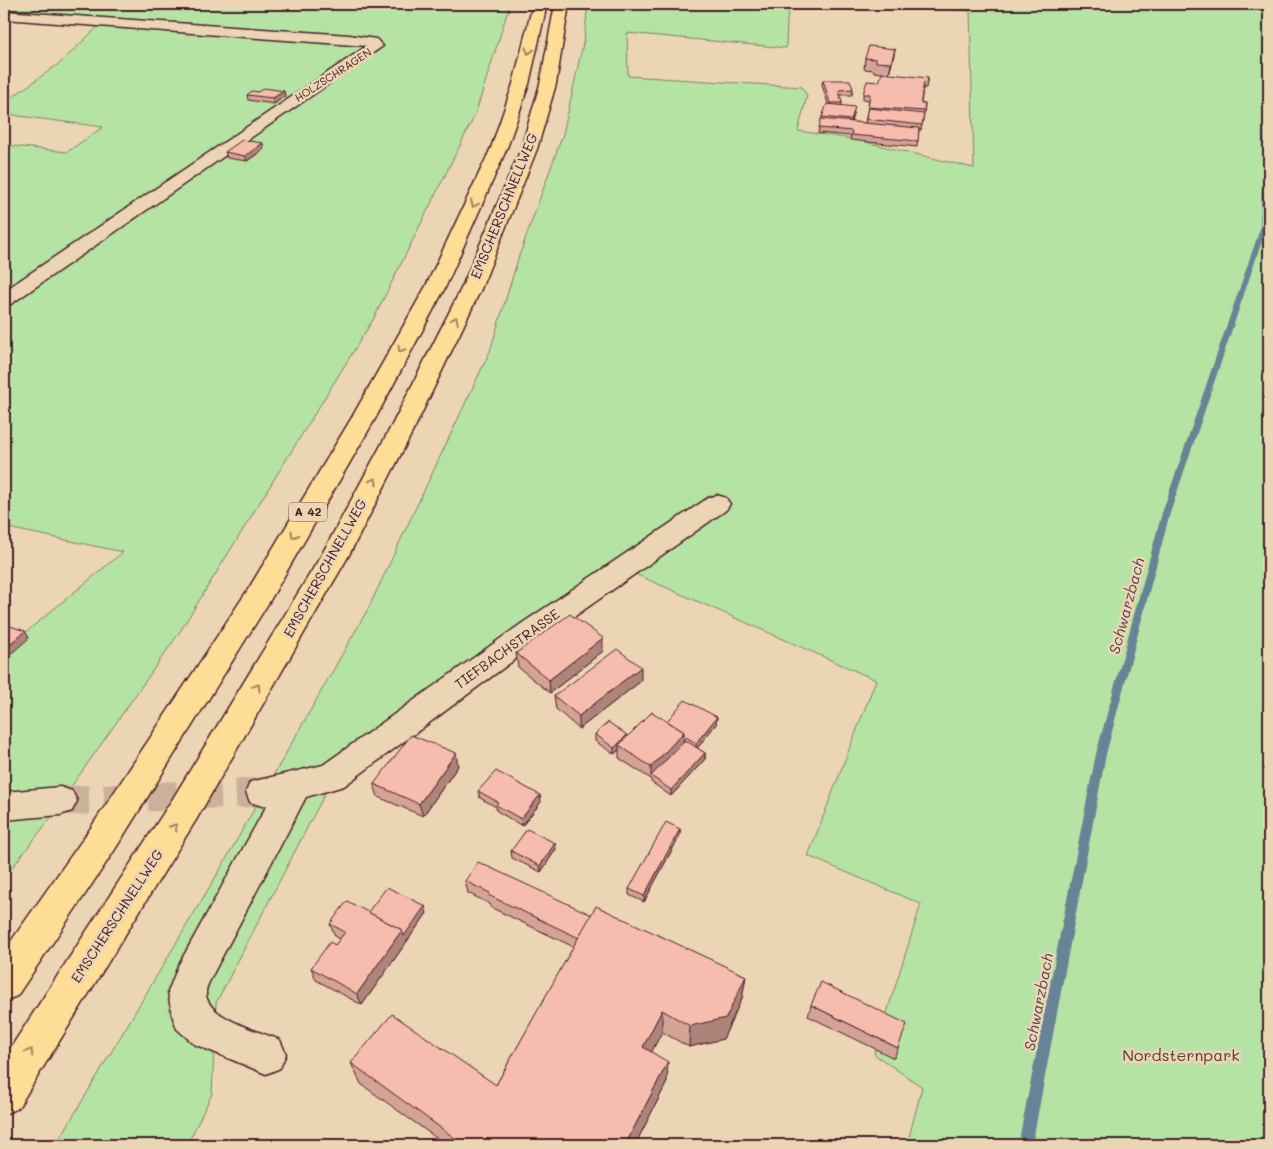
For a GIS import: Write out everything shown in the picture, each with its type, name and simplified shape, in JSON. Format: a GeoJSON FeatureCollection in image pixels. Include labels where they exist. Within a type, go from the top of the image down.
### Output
{"type":"FeatureCollection","features":[{"type":"Feature","properties":{"kind":"highway","name":"EMSCHERSCHNELLWEG"},"geometry":{"type":"LineString","coordinates":[[4,983],[102,840],[259,595],[376,394],[436,286],[499,148],[521,84],[540,4]]}},
{"type":"Feature","properties":{"kind":"highway","name":"EMSCHERSCHNELLWEG"},"geometry":{"type":"LineString","coordinates":[[4,1094],[184,810],[335,555],[404,425],[471,290],[529,149],[548,84],[562,4]]}},
{"type":"Feature","properties":{"kind":"street","name":"HOLZSCHRAGEN"},"geometry":{"type":"LineString","coordinates":[[4,15],[350,39],[371,42],[376,46],[4,300]]}},
{"type":"Feature","properties":{"kind":"street","name":"TIEFBACHSTRASSE"},"geometry":{"type":"LineString","coordinates":[[266,1054],[208,1030],[191,1015],[187,992],[197,966],[278,789],[332,776],[538,627],[717,504]]}},
{"type":"Feature","properties":{"kind":"street"},"geometry":{"type":"LineString","coordinates":[[4,806],[60,801]]}},
{"type":"Feature","properties":{"kind":"green space"},"geometry":{"type":"Polygon","coordinates":[[[4,4],[510,4],[475,115],[374,318],[179,633],[64,797],[4,803],[4,650],[123,552],[4,527],[4,145],[67,152],[103,127],[4,114],[4,103],[60,63],[105,20],[4,12],[4,4]]]}},
{"type":"Feature","properties":{"kind":"green space","name":"Nordsternpark"},"geometry":{"type":"Polygon","coordinates":[[[588,4],[790,4],[787,20],[786,48],[627,33],[628,76],[802,87],[807,96],[798,131],[853,139],[974,168],[970,11],[886,4],[1269,4],[1269,1145],[907,1145],[922,1087],[874,1054],[921,904],[808,856],[876,680],[624,569],[332,780],[216,1003],[212,1094],[187,1145],[56,1145],[222,866],[369,607],[490,351],[518,259],[563,134],[584,39],[588,4]]]}},
{"type":"Feature","properties":{"kind":"green space"},"geometry":{"type":"Polygon","coordinates":[[[31,806],[60,806],[4,878],[4,809],[31,806]]]}},
{"type":"Feature","properties":{"kind":"building"},"geometry":{"type":"Polygon","coordinates":[[[869,46],[895,49],[891,63],[876,62],[876,59],[865,58],[869,46]]]}},
{"type":"Feature","properties":{"kind":"building"},"geometry":{"type":"Polygon","coordinates":[[[882,73],[928,78],[927,83],[924,82],[921,100],[921,104],[925,104],[924,111],[868,107],[870,94],[863,94],[867,81],[879,82],[882,73]]]}},
{"type":"Feature","properties":{"kind":"building"},"geometry":{"type":"Polygon","coordinates":[[[823,80],[850,80],[853,89],[839,90],[842,103],[830,103],[823,80]]]}},
{"type":"Feature","properties":{"kind":"building"},"geometry":{"type":"Polygon","coordinates":[[[264,88],[284,91],[273,98],[247,95],[252,91],[258,92],[264,88]]]}},
{"type":"Feature","properties":{"kind":"building"},"geometry":{"type":"Polygon","coordinates":[[[827,104],[855,107],[851,120],[822,117],[827,104]]]}},
{"type":"Feature","properties":{"kind":"building"},"geometry":{"type":"Polygon","coordinates":[[[868,108],[924,114],[922,125],[866,119],[868,108]]]}},
{"type":"Feature","properties":{"kind":"building"},"geometry":{"type":"Polygon","coordinates":[[[821,119],[919,128],[918,141],[851,135],[852,131],[819,128],[821,119]]]}},
{"type":"Feature","properties":{"kind":"building"},"geometry":{"type":"Polygon","coordinates":[[[242,140],[263,143],[245,156],[225,152],[242,140]]]}},
{"type":"Feature","properties":{"kind":"building"},"geometry":{"type":"Polygon","coordinates":[[[570,614],[603,638],[549,680],[516,653],[570,614]]]}},
{"type":"Feature","properties":{"kind":"building"},"geometry":{"type":"Polygon","coordinates":[[[10,626],[25,631],[4,649],[4,632],[10,626]]]}},
{"type":"Feature","properties":{"kind":"building"},"geometry":{"type":"Polygon","coordinates":[[[617,649],[641,667],[579,716],[554,696],[617,649]]]}},
{"type":"Feature","properties":{"kind":"building"},"geometry":{"type":"Polygon","coordinates":[[[685,700],[717,717],[696,743],[684,736],[684,732],[667,721],[685,700]]]}},
{"type":"Feature","properties":{"kind":"building"},"geometry":{"type":"Polygon","coordinates":[[[652,712],[684,732],[651,767],[619,745],[652,712]]]}},
{"type":"Feature","properties":{"kind":"building"},"geometry":{"type":"Polygon","coordinates":[[[608,722],[627,735],[614,748],[595,734],[608,722]]]}},
{"type":"Feature","properties":{"kind":"building"},"geometry":{"type":"Polygon","coordinates":[[[411,735],[456,753],[419,804],[374,784],[411,735]]]}},
{"type":"Feature","properties":{"kind":"building"},"geometry":{"type":"Polygon","coordinates":[[[685,740],[705,753],[671,790],[651,776],[685,740]]]}},
{"type":"Feature","properties":{"kind":"building"},"geometry":{"type":"Polygon","coordinates":[[[496,771],[540,795],[521,819],[496,805],[498,802],[478,791],[496,771]]]}},
{"type":"Feature","properties":{"kind":"building"},"geometry":{"type":"Polygon","coordinates":[[[666,822],[680,829],[644,896],[629,889],[666,822]]]}},
{"type":"Feature","properties":{"kind":"building"},"geometry":{"type":"Polygon","coordinates":[[[527,829],[555,843],[540,866],[511,851],[527,829]]]}},
{"type":"Feature","properties":{"kind":"building"},"geometry":{"type":"Polygon","coordinates":[[[478,862],[592,915],[579,938],[488,895],[490,893],[465,881],[478,862]]]}},
{"type":"Feature","properties":{"kind":"building"},"geometry":{"type":"Polygon","coordinates":[[[387,887],[425,906],[404,936],[402,930],[368,912],[387,887]]]}},
{"type":"Feature","properties":{"kind":"building"},"geometry":{"type":"Polygon","coordinates":[[[347,901],[402,930],[357,994],[311,968],[330,942],[335,945],[345,932],[330,924],[347,901]]]}},
{"type":"Feature","properties":{"kind":"building"},"geometry":{"type":"Polygon","coordinates":[[[596,906],[746,976],[726,1018],[690,1026],[662,1010],[643,1047],[668,1062],[625,1145],[462,1145],[351,1063],[392,1014],[496,1085],[596,906]]]}},
{"type":"Feature","properties":{"kind":"building"},"geometry":{"type":"Polygon","coordinates":[[[821,982],[907,1024],[898,1048],[811,1005],[821,982]]]}},
{"type":"Feature","properties":{"kind":"waterway","name":"Schwarzbach"},"geometry":{"type":"LineString","coordinates":[[1025,1145],[1101,754],[1166,513],[1263,229],[1269,81]]}},
{"type":"Feature","properties":{"kind":"tunnel"},"geometry":{"type":"LineString","coordinates":[[60,801],[262,792]]}}]}
